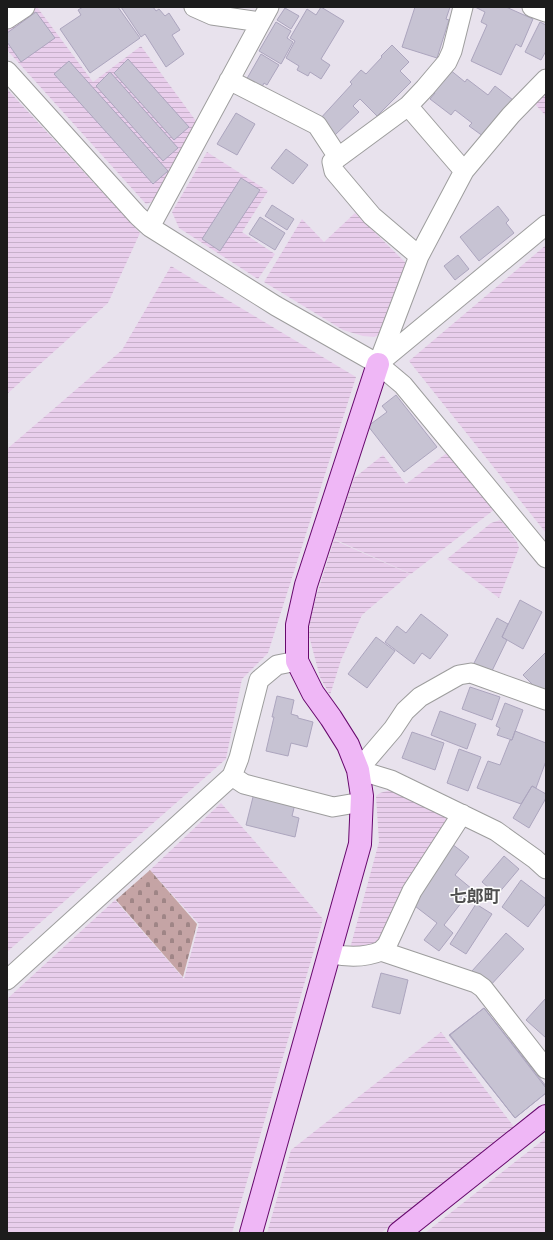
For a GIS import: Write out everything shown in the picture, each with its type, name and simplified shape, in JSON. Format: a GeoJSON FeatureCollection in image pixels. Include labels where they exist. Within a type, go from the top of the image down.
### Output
{"type":"FeatureCollection","features":[{"type":"Feature","properties":{"kind":"street"},"geometry":{"type":"LineString","coordinates":[[7,20],[25,7]]}},
{"type":"Feature","properties":{"kind":"street"},"geometry":{"type":"LineString","coordinates":[[150,226],[265,14],[212,15],[194,7]]}},
{"type":"Feature","properties":{"kind":"street"},"geometry":{"type":"LineString","coordinates":[[419,256],[372,216],[334,171],[332,162],[408,106],[425,88],[447,62],[452,51],[464,7]]}},
{"type":"Feature","properties":{"kind":"street"},"geometry":{"type":"LineString","coordinates":[[532,7],[546,12]]}},
{"type":"Feature","properties":{"kind":"street"},"geometry":{"type":"LineString","coordinates":[[7,71],[138,216],[150,226],[276,306],[378,364],[403,385],[546,558]]}},
{"type":"Feature","properties":{"kind":"street"},"geometry":{"type":"LineString","coordinates":[[252,1233],[331,954],[360,844],[362,802],[358,770],[348,745],[332,718],[313,693],[297,661],[297,625],[306,585],[378,364],[419,256],[464,171],[511,115],[546,79]]}},
{"type":"Feature","properties":{"kind":"street"},"geometry":{"type":"LineString","coordinates":[[229,80],[317,125],[338,157]]}},
{"type":"Feature","properties":{"kind":"street"},"geometry":{"type":"LineString","coordinates":[[408,106],[464,171]]}},
{"type":"Feature","properties":{"kind":"street"},"geometry":{"type":"LineString","coordinates":[[378,364],[546,225]]}},
{"type":"Feature","properties":{"kind":"street"},"geometry":{"type":"LineString","coordinates":[[7,980],[232,776],[240,758],[260,680],[277,665],[297,661]]}},
{"type":"Feature","properties":{"kind":"street"},"geometry":{"type":"LineString","coordinates":[[358,770],[393,729],[405,711],[420,697],[459,675],[471,673],[546,700]]}},
{"type":"Feature","properties":{"kind":"street"},"geometry":{"type":"LineString","coordinates":[[358,770],[391,780],[496,831],[535,859],[546,869]]}},
{"type":"Feature","properties":{"kind":"street"},"geometry":{"type":"LineString","coordinates":[[232,776],[244,784],[332,807],[362,802]]}},
{"type":"Feature","properties":{"kind":"street"},"geometry":{"type":"LineString","coordinates":[[331,954],[349,957],[376,953],[381,951],[387,945],[412,891],[462,814]]}},
{"type":"Feature","properties":{"kind":"street"},"geometry":{"type":"LineString","coordinates":[[381,951],[476,983],[483,988],[546,1069]]}},
{"type":"Feature","properties":{"kind":"street"},"geometry":{"type":"LineString","coordinates":[[399,1233],[546,1116]]}},
{"type":"Feature","properties":{"kind":"shaded area"},"geometry":{"type":"Polygon","coordinates":[[[36,7],[93,82],[141,46],[196,121],[154,201],[146,204],[7,50],[7,27],[36,7]]]}},
{"type":"Feature","properties":{"kind":"shaded area"},"geometry":{"type":"Polygon","coordinates":[[[546,87],[546,116],[533,102],[546,87]]]}},
{"type":"Feature","properties":{"kind":"shaded area"},"geometry":{"type":"Polygon","coordinates":[[[7,89],[140,233],[108,303],[7,394],[7,89]]]}},
{"type":"Feature","properties":{"kind":"shaded area"},"geometry":{"type":"Polygon","coordinates":[[[207,152],[268,191],[242,232],[275,254],[258,279],[179,228],[172,212],[207,152]]]}},
{"type":"Feature","properties":{"kind":"shaded area"},"geometry":{"type":"Polygon","coordinates":[[[355,213],[408,265],[383,333],[374,337],[363,336],[343,330],[264,282],[302,219],[324,242],[355,213]]]}},
{"type":"Feature","properties":{"kind":"shaded area"},"geometry":{"type":"Polygon","coordinates":[[[546,245],[546,533],[409,361],[546,245]]]}},
{"type":"Feature","properties":{"kind":"shaded area"},"geometry":{"type":"Polygon","coordinates":[[[171,266],[356,377],[268,653],[242,679],[226,759],[7,952],[7,449],[122,350],[171,266]]]}},
{"type":"Feature","properties":{"kind":"shaded area"},"geometry":{"type":"Polygon","coordinates":[[[448,452],[495,509],[411,574],[334,539],[354,478],[383,455],[406,484],[448,452]]]}},
{"type":"Feature","properties":{"kind":"shaded area"},"geometry":{"type":"Polygon","coordinates":[[[500,520],[517,542],[519,548],[499,598],[447,559],[491,523],[500,520]]]}},
{"type":"Feature","properties":{"kind":"shaded area"},"geometry":{"type":"Polygon","coordinates":[[[334,540],[410,574],[362,615],[341,660],[330,695],[320,677],[309,636],[310,616],[334,540]]]}},
{"type":"Feature","properties":{"kind":"shaded area"},"geometry":{"type":"Polygon","coordinates":[[[390,790],[447,816],[450,826],[384,943],[349,952],[379,842],[376,796],[390,790]]]}},
{"type":"Feature","properties":{"kind":"shaded area"},"geometry":{"type":"Polygon","coordinates":[[[221,803],[323,919],[232,1233],[7,1233],[7,999],[115,900],[184,979],[199,924],[150,870],[221,803]]]}},
{"type":"Feature","properties":{"kind":"shaded area"},"geometry":{"type":"Polygon","coordinates":[[[441,1032],[515,1128],[381,1233],[267,1233],[291,1150],[441,1032]]]}},
{"type":"Feature","properties":{"kind":"shaded area"},"geometry":{"type":"Polygon","coordinates":[[[546,1138],[546,1233],[425,1233],[520,1158],[546,1138]]]}},
{"type":"Feature","properties":{"kind":"green space"},"geometry":{"type":"Polygon","coordinates":[[[150,870],[197,924],[183,977],[116,900],[150,870]]]}},
{"type":"Feature","properties":{"kind":"building"},"geometry":{"type":"Polygon","coordinates":[[[83,7],[118,7],[140,38],[90,73],[60,29],[81,15],[78,10],[83,7]]]}},
{"type":"Feature","properties":{"kind":"building"},"geometry":{"type":"Polygon","coordinates":[[[121,7],[153,7],[156,11],[159,9],[165,16],[169,13],[180,30],[172,35],[184,54],[166,67],[145,34],[141,37],[121,7]]]}},
{"type":"Feature","properties":{"kind":"building"},"geometry":{"type":"Polygon","coordinates":[[[321,7],[344,21],[321,59],[330,65],[321,79],[310,72],[308,76],[297,70],[299,66],[286,58],[295,41],[290,38],[307,9],[316,15],[321,7]]]}},
{"type":"Feature","properties":{"kind":"building"},"geometry":{"type":"Polygon","coordinates":[[[415,7],[450,7],[446,19],[449,20],[437,58],[402,47],[415,7]]]}},
{"type":"Feature","properties":{"kind":"building"},"geometry":{"type":"Polygon","coordinates":[[[475,7],[506,7],[533,19],[521,47],[516,44],[501,75],[471,61],[487,25],[481,22],[485,12],[475,7]]]}},
{"type":"Feature","properties":{"kind":"building"},"geometry":{"type":"Polygon","coordinates":[[[285,8],[299,16],[291,29],[277,20],[285,8]]]}},
{"type":"Feature","properties":{"kind":"building"},"geometry":{"type":"Polygon","coordinates":[[[36,12],[55,38],[21,62],[7,42],[7,33],[36,12]]]}},
{"type":"Feature","properties":{"kind":"building"},"geometry":{"type":"Polygon","coordinates":[[[276,22],[291,31],[287,38],[293,42],[281,64],[259,51],[276,22]]]}},
{"type":"Feature","properties":{"kind":"building"},"geometry":{"type":"Polygon","coordinates":[[[540,22],[546,25],[546,51],[541,60],[525,52],[540,22]]]}},
{"type":"Feature","properties":{"kind":"building"},"geometry":{"type":"Polygon","coordinates":[[[392,45],[409,62],[400,71],[411,82],[377,116],[360,99],[353,106],[359,112],[335,135],[319,120],[352,84],[350,82],[361,70],[366,74],[392,45]]]}},
{"type":"Feature","properties":{"kind":"building"},"geometry":{"type":"Polygon","coordinates":[[[261,54],[279,65],[267,85],[264,83],[260,91],[245,82],[261,54]]]}},
{"type":"Feature","properties":{"kind":"building"},"geometry":{"type":"Polygon","coordinates":[[[128,59],[189,127],[174,140],[114,73],[128,59]]]}},
{"type":"Feature","properties":{"kind":"building"},"geometry":{"type":"Polygon","coordinates":[[[69,61],[168,171],[153,184],[54,74],[69,61]]]}},
{"type":"Feature","properties":{"kind":"building"},"geometry":{"type":"Polygon","coordinates":[[[449,69],[465,82],[467,79],[488,95],[495,86],[513,100],[487,139],[469,126],[472,123],[455,110],[451,115],[430,99],[435,93],[432,91],[449,69]]]}},
{"type":"Feature","properties":{"kind":"building"},"geometry":{"type":"Polygon","coordinates":[[[110,72],[178,148],[163,161],[96,86],[110,72]]]}},
{"type":"Feature","properties":{"kind":"building"},"geometry":{"type":"Polygon","coordinates":[[[236,113],[255,124],[237,155],[217,144],[236,113]]]}},
{"type":"Feature","properties":{"kind":"building"},"geometry":{"type":"Polygon","coordinates":[[[286,149],[308,165],[293,184],[271,168],[286,149]]]}},
{"type":"Feature","properties":{"kind":"building"},"geometry":{"type":"Polygon","coordinates":[[[241,178],[260,190],[220,251],[202,239],[241,178]]]}},
{"type":"Feature","properties":{"kind":"building"},"geometry":{"type":"Polygon","coordinates":[[[272,205],[294,219],[287,230],[265,216],[272,205]]]}},
{"type":"Feature","properties":{"kind":"building"},"geometry":{"type":"Polygon","coordinates":[[[498,206],[509,220],[506,223],[514,233],[479,261],[460,237],[498,206]]]}},
{"type":"Feature","properties":{"kind":"building"},"geometry":{"type":"Polygon","coordinates":[[[260,217],[285,233],[275,250],[249,234],[260,217]]]}},
{"type":"Feature","properties":{"kind":"building"},"geometry":{"type":"Polygon","coordinates":[[[458,255],[469,269],[455,280],[444,266],[458,255]]]}},
{"type":"Feature","properties":{"kind":"building"},"geometry":{"type":"Polygon","coordinates":[[[396,395],[437,447],[404,472],[368,426],[387,412],[382,406],[396,395]]]}},
{"type":"Feature","properties":{"kind":"building"},"geometry":{"type":"Polygon","coordinates":[[[520,600],[542,612],[523,649],[502,637],[520,600]]]}},
{"type":"Feature","properties":{"kind":"building"},"geometry":{"type":"Polygon","coordinates":[[[421,614],[448,635],[430,659],[422,653],[414,664],[385,642],[397,626],[406,633],[421,614]]]}},
{"type":"Feature","properties":{"kind":"building"},"geometry":{"type":"Polygon","coordinates":[[[497,618],[508,624],[502,637],[507,640],[489,677],[471,669],[497,618]]]}},
{"type":"Feature","properties":{"kind":"building"},"geometry":{"type":"Polygon","coordinates":[[[376,637],[395,651],[367,688],[348,674],[376,637]]]}},
{"type":"Feature","properties":{"kind":"building"},"geometry":{"type":"Polygon","coordinates":[[[546,652],[546,693],[543,695],[523,675],[546,652]]]}},
{"type":"Feature","properties":{"kind":"building"},"geometry":{"type":"Polygon","coordinates":[[[470,687],[500,697],[492,720],[462,709],[470,687]]]}},
{"type":"Feature","properties":{"kind":"building"},"geometry":{"type":"Polygon","coordinates":[[[277,696],[294,700],[291,714],[298,716],[298,718],[313,722],[307,747],[291,743],[288,756],[266,751],[277,696]]]}},
{"type":"Feature","properties":{"kind":"building"},"geometry":{"type":"Polygon","coordinates":[[[505,703],[523,710],[512,740],[497,735],[500,728],[496,726],[505,703]]]}},
{"type":"Feature","properties":{"kind":"building"},"geometry":{"type":"Polygon","coordinates":[[[440,711],[476,724],[467,749],[431,735],[440,711]]]}},
{"type":"Feature","properties":{"kind":"building"},"geometry":{"type":"Polygon","coordinates":[[[515,731],[546,743],[546,761],[536,788],[532,786],[521,804],[477,788],[488,761],[500,765],[515,731]]]}},
{"type":"Feature","properties":{"kind":"building"},"geometry":{"type":"Polygon","coordinates":[[[412,732],[444,743],[435,770],[402,758],[412,732]]]}},
{"type":"Feature","properties":{"kind":"building"},"geometry":{"type":"Polygon","coordinates":[[[459,749],[481,757],[468,791],[447,783],[459,749]]]}},
{"type":"Feature","properties":{"kind":"building"},"geometry":{"type":"Polygon","coordinates":[[[532,786],[546,794],[546,798],[529,828],[513,818],[532,786]]]}},
{"type":"Feature","properties":{"kind":"building"},"geometry":{"type":"Polygon","coordinates":[[[254,793],[295,804],[292,816],[299,818],[295,837],[246,825],[254,793]]]}},
{"type":"Feature","properties":{"kind":"building"},"geometry":{"type":"Polygon","coordinates":[[[452,844],[469,857],[455,875],[472,889],[444,925],[453,933],[439,951],[424,940],[437,923],[411,903],[452,844]]]}},
{"type":"Feature","properties":{"kind":"building"},"geometry":{"type":"Polygon","coordinates":[[[504,856],[519,869],[497,895],[482,882],[504,856]]]}},
{"type":"Feature","properties":{"kind":"building"},"geometry":{"type":"Polygon","coordinates":[[[521,880],[546,899],[546,903],[528,927],[502,907],[521,880]]]}},
{"type":"Feature","properties":{"kind":"building"},"geometry":{"type":"Polygon","coordinates":[[[476,904],[492,914],[466,954],[450,944],[476,904]]]}},
{"type":"Feature","properties":{"kind":"building"},"geometry":{"type":"Polygon","coordinates":[[[506,933],[524,949],[489,987],[472,971],[506,933]]]}},
{"type":"Feature","properties":{"kind":"building"},"geometry":{"type":"Polygon","coordinates":[[[381,973],[408,980],[400,1014],[372,1007],[381,973]]]}},
{"type":"Feature","properties":{"kind":"building"},"geometry":{"type":"Polygon","coordinates":[[[546,998],[546,1038],[526,1020],[546,998]]]}},
{"type":"Feature","properties":{"kind":"building"},"geometry":{"type":"Polygon","coordinates":[[[484,1008],[546,1088],[546,1093],[515,1118],[450,1035],[484,1008]]]}},
{"type":"Feature","properties":{"kind":"building"},"geometry":{"type":"Polygon","coordinates":[[[484,1008],[546,1086],[546,1093],[515,1118],[449,1035],[484,1008]]]}},
{"type":"Feature","properties":{"kind":"district","name":"七郎町"},"geometry":{"type":"Point","coordinates":[475,896]}}]}
